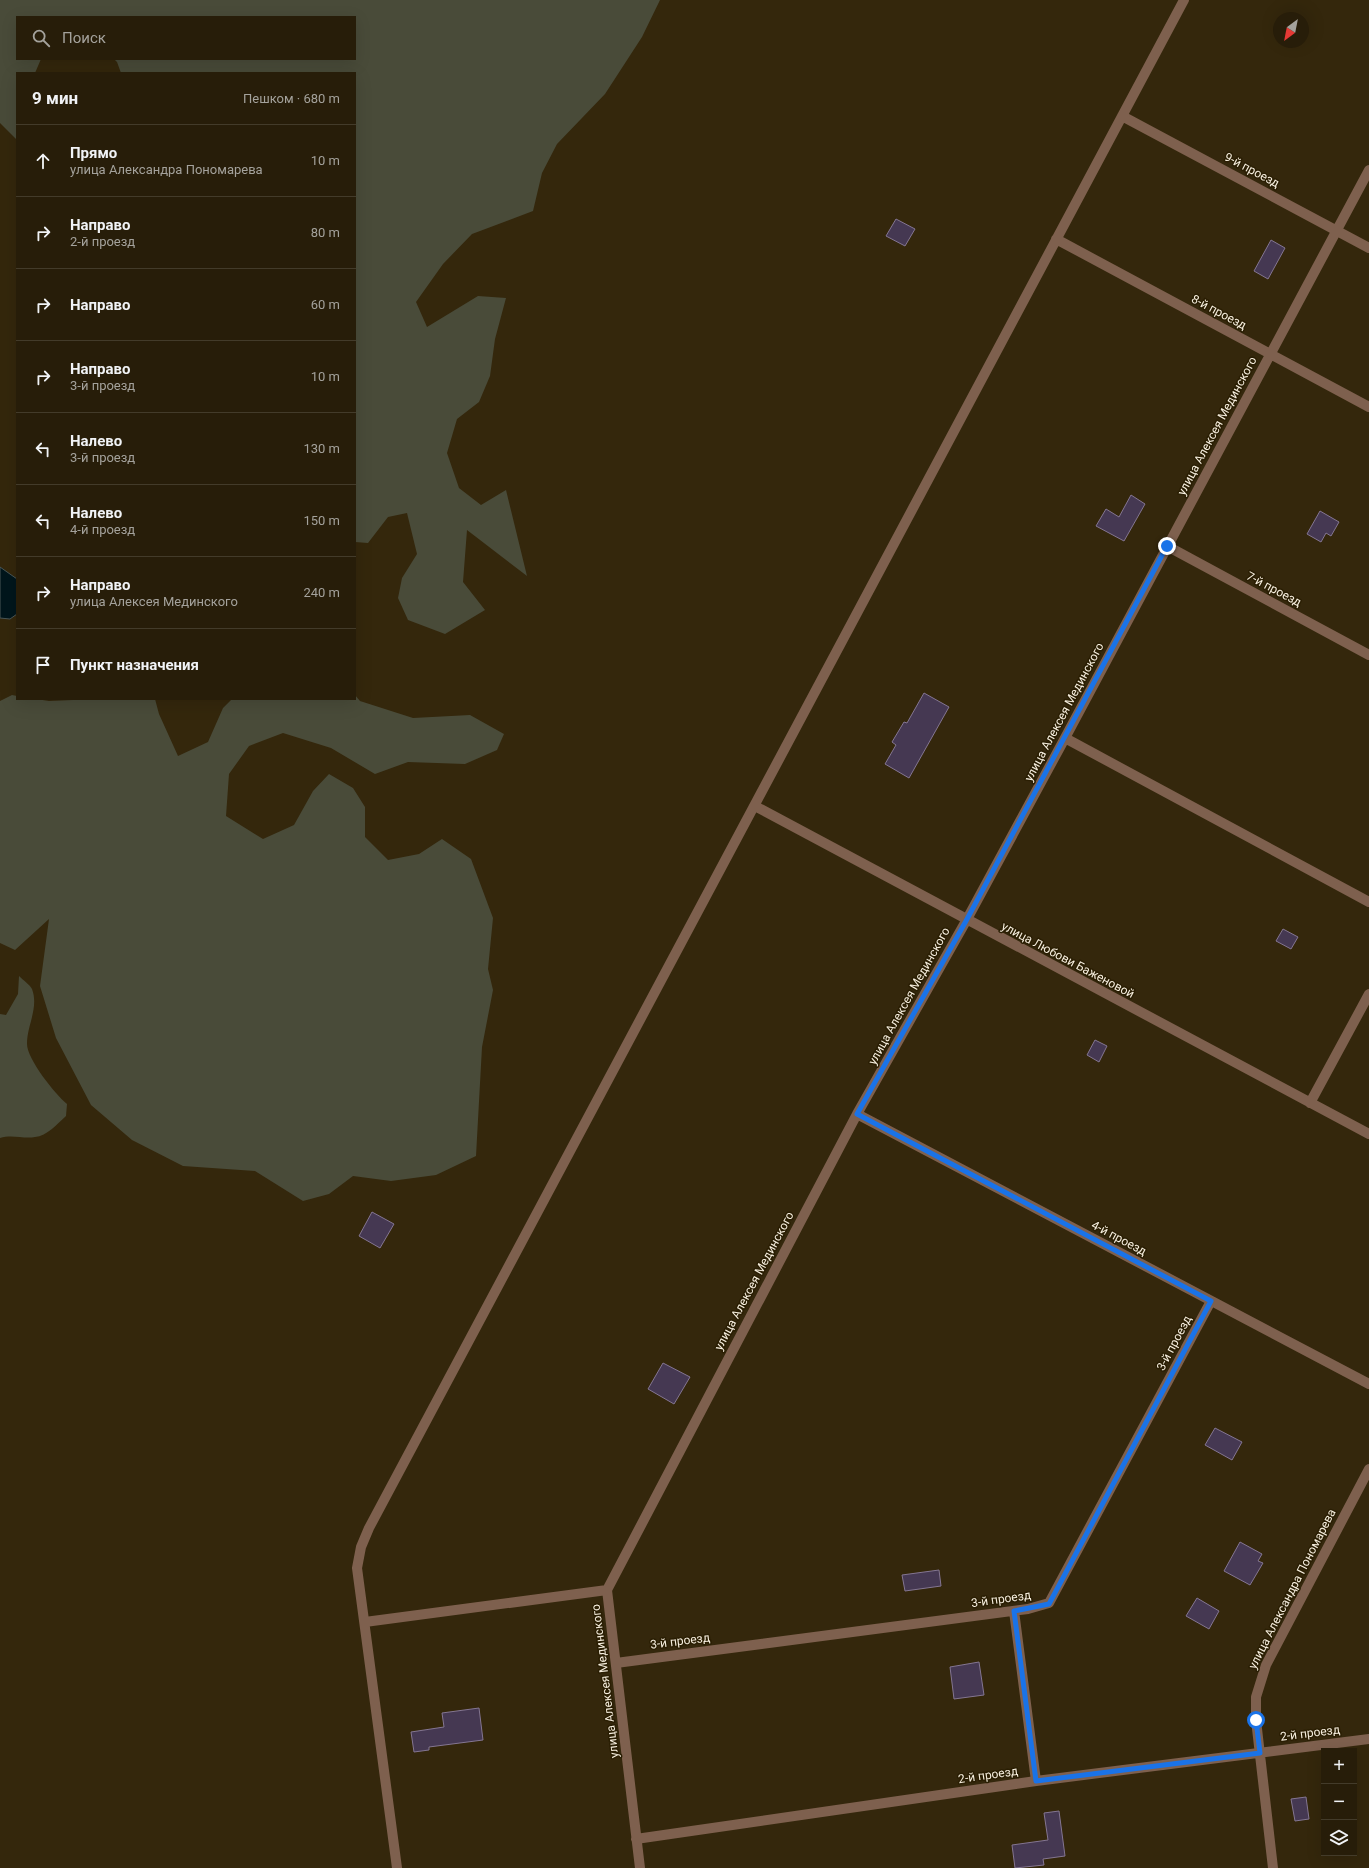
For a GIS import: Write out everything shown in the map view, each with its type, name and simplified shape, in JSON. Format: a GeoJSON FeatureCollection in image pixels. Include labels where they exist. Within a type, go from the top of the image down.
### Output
{"type":"FeatureCollection","features":[{"type":"Feature","properties":{"kind":"street"},"geometry":{"type":"LineString","coordinates":[[397,1868],[357,1568],[361,1547],[369,1528],[1184,0]]}},
{"type":"Feature","properties":{"kind":"street","name":"9-й проезд"},"geometry":{"type":"LineString","coordinates":[[1122,116],[1369,248]]}},
{"type":"Feature","properties":{"kind":"street","name":"улица Алексея Мединского"},"geometry":{"type":"LineString","coordinates":[[640,1868],[607,1590],[857,1114],[966,921],[1369,170]]}},
{"type":"Feature","properties":{"kind":"street","name":"8-й проезд"},"geometry":{"type":"LineString","coordinates":[[1056,238],[1369,407]]}},
{"type":"Feature","properties":{"kind":"street","name":"7-й проезд"},"geometry":{"type":"LineString","coordinates":[[1167,546],[1369,655]]}},
{"type":"Feature","properties":{"kind":"street"},"geometry":{"type":"LineString","coordinates":[[1065,738],[1369,902]]}},
{"type":"Feature","properties":{"kind":"street","name":"улица Любови Баженовой"},"geometry":{"type":"LineString","coordinates":[[754,806],[966,921],[1369,1134]]}},
{"type":"Feature","properties":{"kind":"street"},"geometry":{"type":"LineString","coordinates":[[1310,1103],[1369,994]]}},
{"type":"Feature","properties":{"kind":"street","name":"4-й проезд"},"geometry":{"type":"LineString","coordinates":[[857,1114],[1369,1384]]}},
{"type":"Feature","properties":{"kind":"street","name":"3-й проезд"},"geometry":{"type":"LineString","coordinates":[[616,1663],[1014,1611],[1049,1604],[1211,1301]]}},
{"type":"Feature","properties":{"kind":"street","name":"улица Александра Пономарева"},"geometry":{"type":"LineString","coordinates":[[1273,1868],[1256,1705],[1260,1681],[1270,1658],[1369,1469]]}},
{"type":"Feature","properties":{"kind":"street"},"geometry":{"type":"LineString","coordinates":[[365,1622],[607,1590]]}},
{"type":"Feature","properties":{"kind":"street"},"geometry":{"type":"LineString","coordinates":[[1014,1611],[1036,1781]]}},
{"type":"Feature","properties":{"kind":"street","name":"2-й проезд"},"geometry":{"type":"LineString","coordinates":[[636,1839],[1036,1781],[1369,1739]]}},
{"type":"Feature","properties":{"kind":"green space"},"geometry":{"type":"Polygon","coordinates":[[[0,0],[660,0],[642,37],[605,94],[557,144],[542,173],[533,211],[472,234],[443,264],[416,302],[427,327],[478,296],[506,298],[495,339],[490,376],[479,402],[457,419],[447,453],[459,488],[481,505],[506,490],[527,576],[467,530],[463,582],[485,610],[445,634],[408,620],[398,598],[402,578],[417,554],[407,513],[388,517],[368,543],[356,542],[356,72],[121,72],[115,60],[356,60],[356,16],[16,16],[16,60],[41,60],[35,72],[16,72],[16,139],[0,123],[0,0]]]}},
{"type":"Feature","properties":{"kind":"green space"},"geometry":{"type":"Polygon","coordinates":[[[12,695],[16,696],[16,700],[155,700],[159,714],[178,756],[208,742],[223,708],[231,700],[356,700],[356,696],[360,701],[413,718],[470,715],[504,734],[497,750],[465,764],[408,762],[375,774],[331,748],[283,733],[249,746],[229,774],[226,816],[263,839],[294,825],[313,791],[329,774],[353,788],[365,807],[365,837],[388,860],[419,854],[442,839],[471,859],[493,918],[488,969],[493,990],[482,1047],[476,1156],[436,1175],[391,1181],[353,1176],[329,1194],[303,1201],[255,1171],[183,1166],[132,1140],[91,1105],[56,1038],[40,986],[49,919],[15,950],[0,943],[0,701],[12,695]]]}},
{"type":"Feature","properties":{"kind":"green space"},"geometry":{"type":"Polygon","coordinates":[[[19,976],[31,987],[34,996],[27,1044],[28,1050],[42,1076],[67,1104],[66,1116],[52,1129],[39,1136],[9,1136],[0,1138],[0,1014],[6,1015],[18,994],[19,976]]]}},
{"type":"Feature","properties":{"kind":"water"},"geometry":{"type":"Polygon","coordinates":[[[0,567],[16,578],[16,615],[10,619],[0,618],[0,567]]]}},
{"type":"Feature","properties":{"kind":"building"},"geometry":{"type":"Polygon","coordinates":[[[896,219],[915,229],[905,246],[886,236],[896,219]]]}},
{"type":"Feature","properties":{"kind":"building"},"geometry":{"type":"Polygon","coordinates":[[[1271,240],[1285,248],[1268,279],[1254,271],[1271,240]]]}},
{"type":"Feature","properties":{"kind":"building"},"geometry":{"type":"Polygon","coordinates":[[[1131,495],[1145,504],[1124,541],[1096,526],[1106,509],[1119,517],[1131,495]]]}},
{"type":"Feature","properties":{"kind":"building"},"geometry":{"type":"Polygon","coordinates":[[[1320,511],[1339,522],[1331,536],[1326,533],[1321,542],[1307,534],[1320,511]]]}},
{"type":"Feature","properties":{"kind":"building"},"geometry":{"type":"Polygon","coordinates":[[[924,693],[949,707],[909,778],[885,764],[896,745],[892,742],[904,722],[907,723],[924,693]]]}},
{"type":"Feature","properties":{"kind":"building"},"geometry":{"type":"Polygon","coordinates":[[[1283,929],[1298,937],[1291,949],[1276,941],[1283,929]]]}},
{"type":"Feature","properties":{"kind":"building"},"geometry":{"type":"Polygon","coordinates":[[[1095,1040],[1107,1046],[1099,1062],[1087,1055],[1095,1040]]]}},
{"type":"Feature","properties":{"kind":"building"},"geometry":{"type":"Polygon","coordinates":[[[372,1212],[394,1224],[380,1248],[359,1236],[372,1212]]]}},
{"type":"Feature","properties":{"kind":"building"},"geometry":{"type":"Polygon","coordinates":[[[663,1363],[690,1377],[674,1404],[648,1389],[663,1363]]]}},
{"type":"Feature","properties":{"kind":"building"},"geometry":{"type":"Polygon","coordinates":[[[1215,1428],[1242,1442],[1232,1460],[1205,1445],[1215,1428]]]}},
{"type":"Feature","properties":{"kind":"building"},"geometry":{"type":"Polygon","coordinates":[[[1240,1542],[1262,1554],[1258,1561],[1263,1563],[1250,1585],[1224,1571],[1240,1542]]]}},
{"type":"Feature","properties":{"kind":"building"},"geometry":{"type":"Polygon","coordinates":[[[939,1570],[941,1586],[905,1591],[902,1575],[939,1570]]]}},
{"type":"Feature","properties":{"kind":"building"},"geometry":{"type":"Polygon","coordinates":[[[1197,1598],[1219,1611],[1209,1629],[1186,1616],[1197,1598]]]}},
{"type":"Feature","properties":{"kind":"building"},"geometry":{"type":"Polygon","coordinates":[[[979,1662],[984,1695],[954,1699],[950,1667],[979,1662]]]}},
{"type":"Feature","properties":{"kind":"building"},"geometry":{"type":"Polygon","coordinates":[[[479,1708],[483,1740],[429,1747],[429,1750],[414,1752],[411,1732],[444,1727],[442,1713],[479,1708]]]}},
{"type":"Feature","properties":{"kind":"building"},"geometry":{"type":"Polygon","coordinates":[[[1306,1797],[1309,1819],[1295,1821],[1291,1799],[1306,1797]]]}},
{"type":"Feature","properties":{"kind":"building"},"geometry":{"type":"Polygon","coordinates":[[[1059,1811],[1065,1856],[1043,1859],[1044,1865],[1015,1868],[1012,1845],[1048,1840],[1044,1813],[1059,1811]]]}},
{"type":"Feature","properties":{"kind":"route"},"geometry":{"type":"LineString","coordinates":[[1167,546],[966,921],[857,1114],[1211,1301],[1049,1604],[1014,1611],[1036,1781],[1260,1753],[1256,1720]]}}]}
